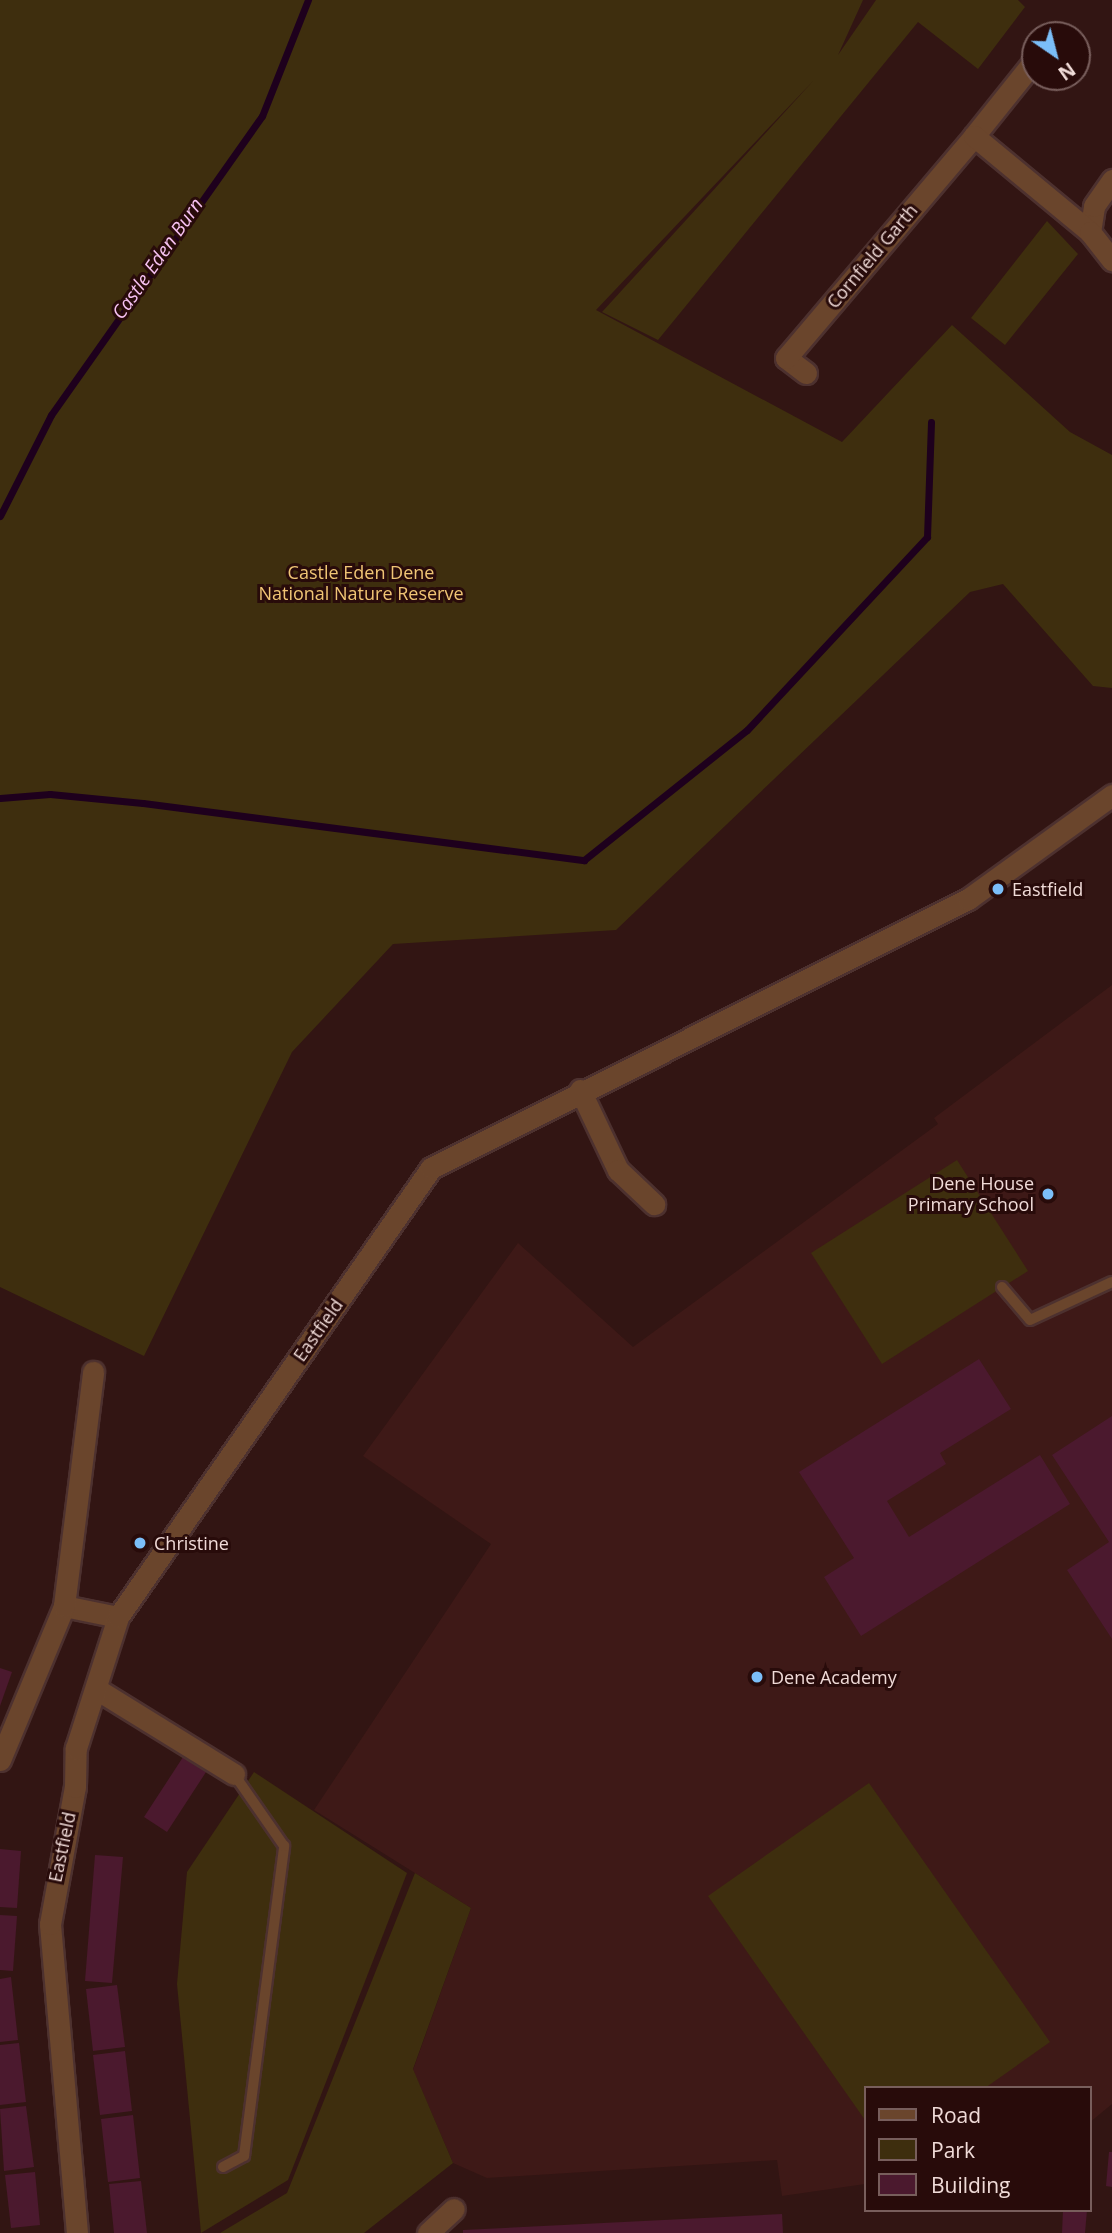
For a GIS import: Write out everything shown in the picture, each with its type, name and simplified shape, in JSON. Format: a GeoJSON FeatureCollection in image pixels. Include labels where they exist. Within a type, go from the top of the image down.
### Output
{"type":"FeatureCollection","features":[{"type":"Feature","properties":{"kind":"street","name":"Cornfield Garth"},"geometry":{"type":"LineString","coordinates":[[806,373],[786,358],[1021,77]]}},
{"type":"Feature","properties":{"kind":"street"},"geometry":{"type":"LineString","coordinates":[[974,136],[1090,232],[1112,260]]}},
{"type":"Feature","properties":{"kind":"street"},"geometry":{"type":"LineString","coordinates":[[1090,232],[1094,206],[1112,180]]}},
{"type":"Feature","properties":{"kind":"street","name":"Eastfield"},"geometry":{"type":"LineString","coordinates":[[77,2233],[50,1924],[75,1787],[76,1748],[98,1690],[118,1618],[431,1168],[580,1090],[858,959],[968,899],[1112,794]]}},
{"type":"Feature","properties":{"kind":"street"},"geometry":{"type":"LineString","coordinates":[[580,1090],[618,1170],[653,1204]]}},
{"type":"Feature","properties":{"kind":"street"},"geometry":{"type":"LineString","coordinates":[[0,1760],[64,1606],[93,1372]]}},
{"type":"Feature","properties":{"kind":"street"},"geometry":{"type":"LineString","coordinates":[[64,1606],[118,1618]]}},
{"type":"Feature","properties":{"kind":"street"},"geometry":{"type":"LineString","coordinates":[[98,1690],[234,1774]]}},
{"type":"Feature","properties":{"kind":"street"},"geometry":{"type":"LineString","coordinates":[[428,2233],[454,2209]]}},
{"type":"Feature","properties":{"kind":"lane"},"geometry":{"type":"LineString","coordinates":[[1002,1287],[1030,1320],[1112,1282]]}},
{"type":"Feature","properties":{"kind":"lane"},"geometry":{"type":"LineString","coordinates":[[223,2167],[244,2156],[284,1846],[234,1774]]}},
{"type":"Feature","properties":{"kind":"shaded area","name":"Dene Academy"},"geometry":{"type":"Polygon","coordinates":[[[1112,985],[1112,2104],[1091,2121],[1091,2086],[864,2086],[864,2184],[782,2196],[777,2160],[487,2178],[453,2163],[413,2070],[471,1908],[314,1810],[491,1544],[363,1456],[518,1243],[633,1347],[938,1124],[934,1118],[1112,985]]]}},
{"type":"Feature","properties":{"kind":"green space","name":"Castle Eden Dene National Nature Reserve"},"geometry":{"type":"Polygon","coordinates":[[[0,0],[863,0],[838,55],[876,0],[1018,0],[1025,7],[978,69],[918,22],[658,340],[602,312],[814,80],[596,310],[842,442],[952,325],[1070,432],[1112,455],[1112,688],[1093,686],[1003,584],[970,592],[616,930],[393,944],[292,1052],[144,1356],[0,1287],[0,0]]]}},
{"type":"Feature","properties":{"kind":"green space"},"geometry":{"type":"Polygon","coordinates":[[[1047,221],[1078,254],[1005,345],[971,318],[1047,221]]]}},
{"type":"Feature","properties":{"kind":"green space"},"geometry":{"type":"Polygon","coordinates":[[[957,1160],[1028,1271],[882,1364],[811,1253],[957,1160]]]}},
{"type":"Feature","properties":{"kind":"green space"},"geometry":{"type":"Polygon","coordinates":[[[254,1772],[407,1873],[288,2180],[201,2233],[177,1984],[187,1872],[254,1772]]]}},
{"type":"Feature","properties":{"kind":"green space"},"geometry":{"type":"Polygon","coordinates":[[[869,1783],[1050,2042],[988,2086],[864,2086],[864,2119],[708,1896],[869,1783]]]}},
{"type":"Feature","properties":{"kind":"green space"},"geometry":{"type":"Polygon","coordinates":[[[415,1873],[471,1908],[413,2069],[453,2163],[364,2233],[220,2233],[287,2193],[415,1873]]]}},
{"type":"Feature","properties":{"kind":"building"},"geometry":{"type":"Polygon","coordinates":[[[979,1359],[1011,1409],[940,1453],[946,1464],[887,1501],[909,1537],[1040,1455],[1070,1504],[861,1636],[824,1577],[854,1558],[799,1472],[979,1359]]]}},
{"type":"Feature","properties":{"kind":"building"},"geometry":{"type":"Polygon","coordinates":[[[1112,1416],[1112,1639],[1067,1570],[1109,1542],[1052,1455],[1112,1416]]]}},
{"type":"Feature","properties":{"kind":"building"},"geometry":{"type":"Polygon","coordinates":[[[0,1668],[12,1672],[0,1706],[0,1668]]]}},
{"type":"Feature","properties":{"kind":"building"},"geometry":{"type":"Polygon","coordinates":[[[185,1754],[208,1769],[167,1832],[144,1817],[185,1754]]]}},
{"type":"Feature","properties":{"kind":"building"},"geometry":{"type":"Polygon","coordinates":[[[0,1849],[21,1851],[17,1908],[0,1907],[0,1849]]]}},
{"type":"Feature","properties":{"kind":"building"},"geometry":{"type":"Polygon","coordinates":[[[95,1855],[123,1857],[112,1983],[85,1981],[95,1855]]]}},
{"type":"Feature","properties":{"kind":"building"},"geometry":{"type":"Polygon","coordinates":[[[0,1915],[17,1916],[13,1971],[0,1970],[0,1915]]]}},
{"type":"Feature","properties":{"kind":"building"},"geometry":{"type":"Polygon","coordinates":[[[11,1977],[18,2040],[0,2042],[0,1979],[11,1977]]]}},
{"type":"Feature","properties":{"kind":"building"},"geometry":{"type":"Polygon","coordinates":[[[117,1985],[125,2047],[93,2051],[86,1989],[117,1985]]]}},
{"type":"Feature","properties":{"kind":"building"},"geometry":{"type":"Polygon","coordinates":[[[19,2043],[26,2102],[0,2105],[0,2045],[19,2043]]]}},
{"type":"Feature","properties":{"kind":"building"},"geometry":{"type":"Polygon","coordinates":[[[125,2051],[132,2111],[100,2115],[93,2055],[125,2051]]]}},
{"type":"Feature","properties":{"kind":"building"},"geometry":{"type":"Polygon","coordinates":[[[26,2106],[34,2167],[4,2171],[0,2109],[26,2106]]]}},
{"type":"Feature","properties":{"kind":"building"},"geometry":{"type":"Polygon","coordinates":[[[133,2115],[140,2178],[108,2182],[101,2119],[133,2115]]]}},
{"type":"Feature","properties":{"kind":"building"},"geometry":{"type":"Polygon","coordinates":[[[1109,2152],[1112,2152],[1112,2187],[1106,2186],[1109,2152]]]}},
{"type":"Feature","properties":{"kind":"building"},"geometry":{"type":"Polygon","coordinates":[[[35,2172],[40,2225],[11,2228],[5,2175],[35,2172]]]}},
{"type":"Feature","properties":{"kind":"building"},"geometry":{"type":"Polygon","coordinates":[[[141,2181],[147,2233],[114,2233],[109,2184],[141,2181]]]}},
{"type":"Feature","properties":{"kind":"building"},"geometry":{"type":"Polygon","coordinates":[[[1063,2212],[1087,2212],[1085,2233],[1062,2233],[1063,2212]]]}},
{"type":"Feature","properties":{"kind":"building"},"geometry":{"type":"Polygon","coordinates":[[[782,2214],[783,2233],[463,2233],[463,2230],[782,2214]]]}},
{"type":"Feature","properties":{"kind":"waterway","name":"Castle Eden Burn"},"geometry":{"type":"LineString","coordinates":[[0,516],[51,415],[262,116],[308,0]]}},
{"type":"Feature","properties":{"kind":"waterway"},"geometry":{"type":"LineString","coordinates":[[0,798],[50,794],[143,803],[584,860],[747,730],[927,537],[931,422]]}},
{"type":"Feature","properties":{"kind":"place","name":"Eastfield"},"geometry":{"type":"Point","coordinates":[998,889]}},
{"type":"Feature","properties":{"kind":"place","name":"Dene House Primary School"},"geometry":{"type":"Point","coordinates":[1048,1194]}},
{"type":"Feature","properties":{"kind":"place","name":"Christine"},"geometry":{"type":"Point","coordinates":[140,1543]}},
{"type":"Feature","properties":{"kind":"place","name":"Dene Academy"},"geometry":{"type":"Point","coordinates":[757,1677]}}]}
